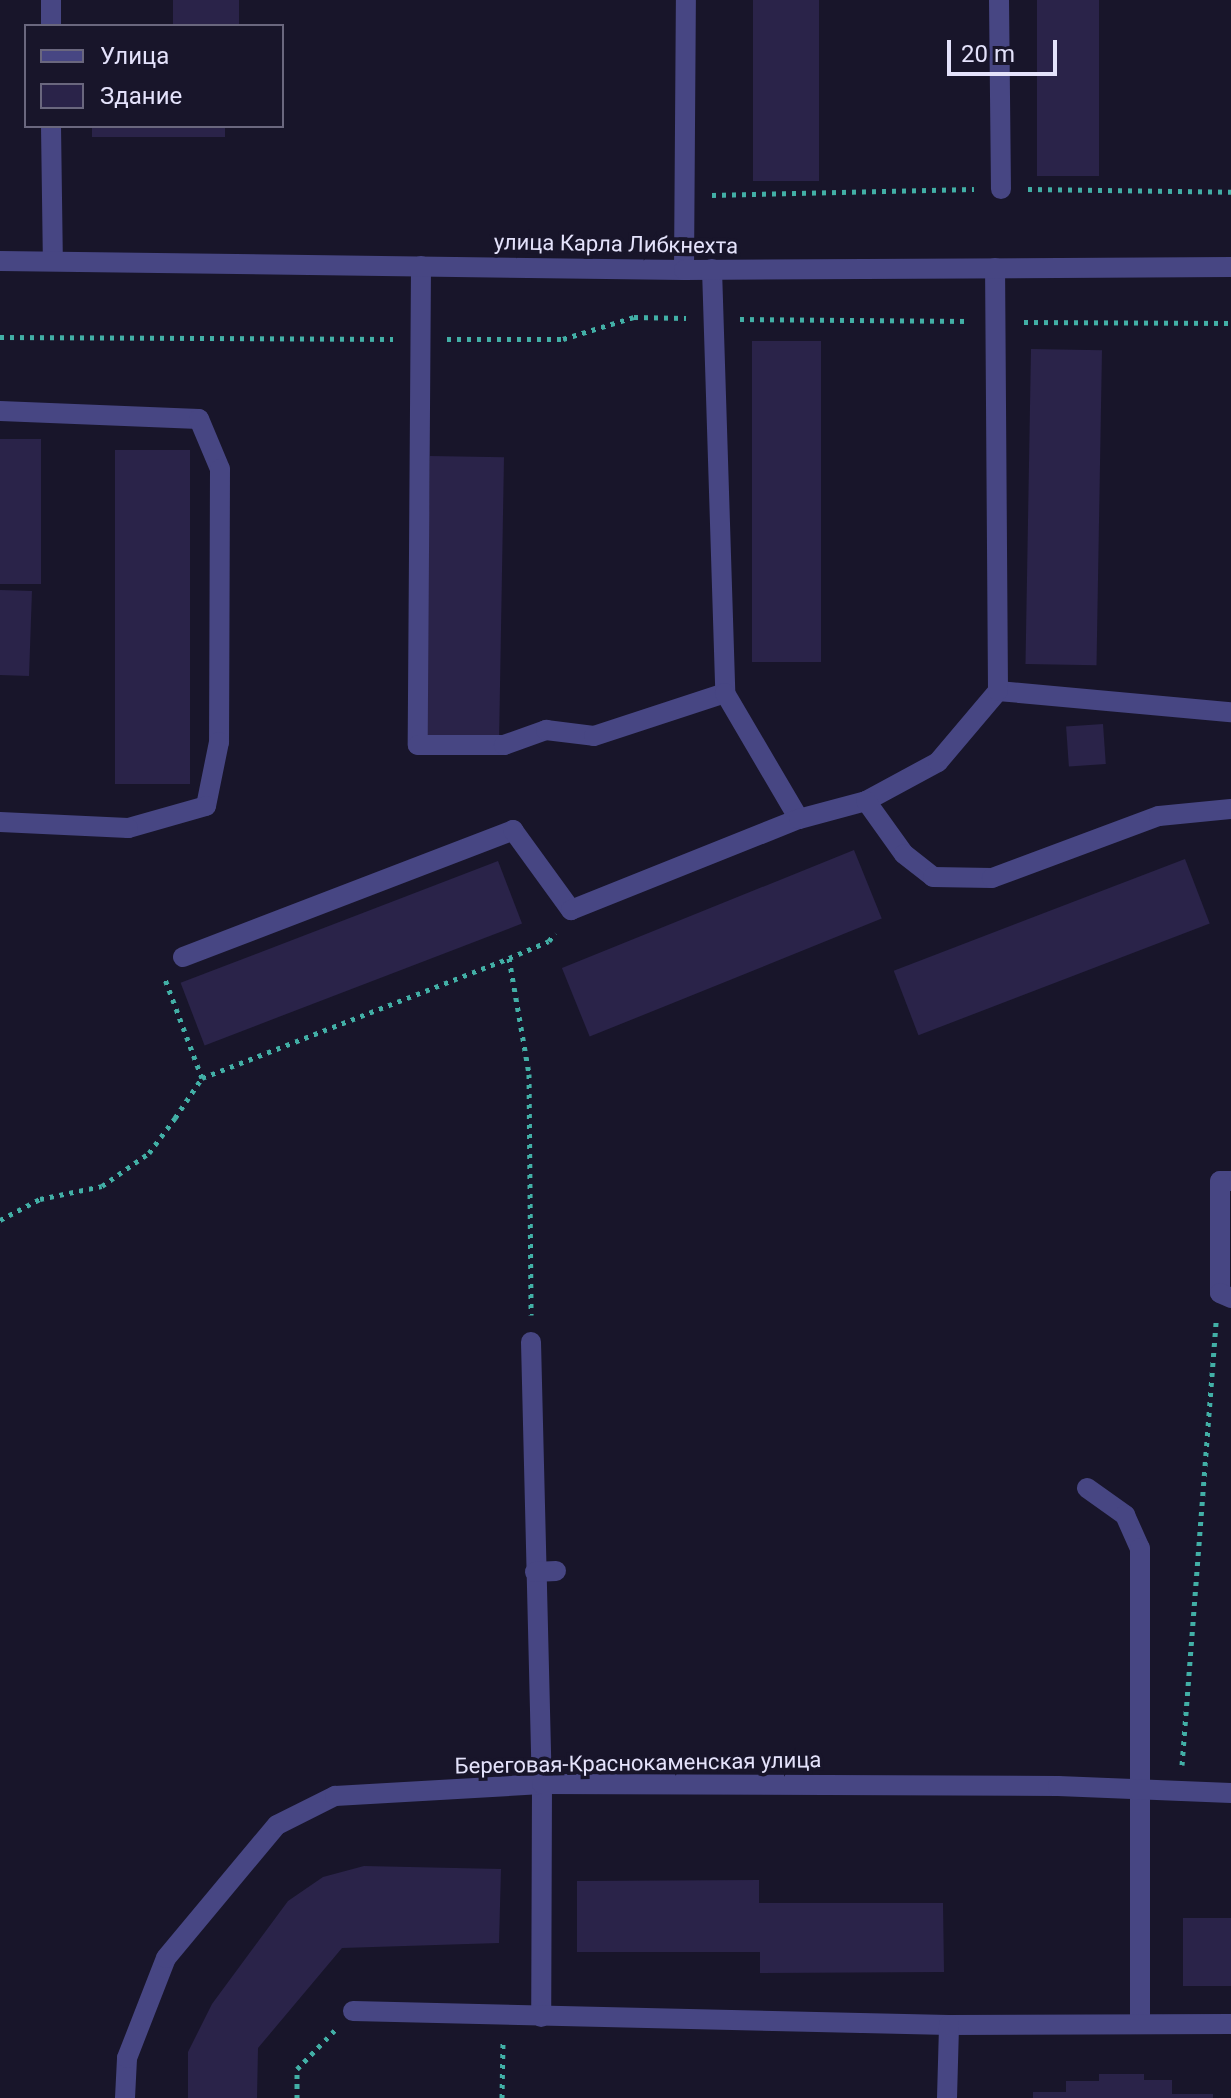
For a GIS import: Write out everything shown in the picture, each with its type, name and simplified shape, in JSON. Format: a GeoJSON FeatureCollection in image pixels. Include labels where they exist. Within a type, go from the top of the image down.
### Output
{"type":"FeatureCollection","features":[{"type":"Feature","properties":{"kind":"street"},"geometry":{"type":"LineString","coordinates":[[51,0],[51,24]]}},
{"type":"Feature","properties":{"kind":"street"},"geometry":{"type":"LineString","coordinates":[[684,270],[686,0]]}},
{"type":"Feature","properties":{"kind":"street"},"geometry":{"type":"LineString","coordinates":[[999,0],[1001,189]]}},
{"type":"Feature","properties":{"kind":"street"},"geometry":{"type":"LineString","coordinates":[[51,128],[53,261]]}},
{"type":"Feature","properties":{"kind":"street","name":"улица Карла Либкнехта"},"geometry":{"type":"LineString","coordinates":[[0,261],[684,270],[1231,267]]}},
{"type":"Feature","properties":{"kind":"street"},"geometry":{"type":"LineString","coordinates":[[421,266],[418,745],[504,745],[546,730],[594,736],[725,693]]}},
{"type":"Feature","properties":{"kind":"street"},"geometry":{"type":"LineString","coordinates":[[183,957],[513,830],[571,910],[799,819],[866,801],[938,762],[998,691],[995,268]]}},
{"type":"Feature","properties":{"kind":"street"},"geometry":{"type":"LineString","coordinates":[[712,269],[725,693],[799,819]]}},
{"type":"Feature","properties":{"kind":"street"},"geometry":{"type":"LineString","coordinates":[[0,411],[199,419],[220,469],[220,484],[219,742],[206,806],[128,828],[0,822]]}},
{"type":"Feature","properties":{"kind":"street"},"geometry":{"type":"LineString","coordinates":[[998,691],[1231,712]]}},
{"type":"Feature","properties":{"kind":"street"},"geometry":{"type":"LineString","coordinates":[[866,801],[904,854],[933,877],[992,878],[1159,816],[1231,808]]}},
{"type":"Feature","properties":{"kind":"street"},"geometry":{"type":"LineString","coordinates":[[1226,1296],[1220,1181],[1231,1181]]}},
{"type":"Feature","properties":{"kind":"street"},"geometry":{"type":"LineString","coordinates":[[531,1342],[542,1784],[541,2017]]}},
{"type":"Feature","properties":{"kind":"street"},"geometry":{"type":"LineString","coordinates":[[1087,1488],[1125,1515],[1140,1548],[1140,2022]]}},
{"type":"Feature","properties":{"kind":"street"},"geometry":{"type":"LineString","coordinates":[[535,1572],[556,1571]]}},
{"type":"Feature","properties":{"kind":"street","name":"Береговая-Краснокаменская улица"},"geometry":{"type":"LineString","coordinates":[[125,2098],[127,2058],[166,1958],[277,1825],[335,1796],[542,1784],[1142,1789],[1231,1793]]}},
{"type":"Feature","properties":{"kind":"street"},"geometry":{"type":"LineString","coordinates":[[353,2011],[949,2025],[1231,2024]]}},
{"type":"Feature","properties":{"kind":"street"},"geometry":{"type":"LineString","coordinates":[[947,2098],[949,2025]]}},
{"type":"Feature","properties":{"kind":"path"},"geometry":{"type":"LineString","coordinates":[[684,196],[1001,189],[1231,192]]}},
{"type":"Feature","properties":{"kind":"path"},"geometry":{"type":"LineString","coordinates":[[0,337],[563,339],[634,317],[1231,323]]}},
{"type":"Feature","properties":{"kind":"path"},"geometry":{"type":"LineString","coordinates":[[0,1220],[40,1199],[102,1186],[149,1153],[202,1078],[549,941],[571,910]]}},
{"type":"Feature","properties":{"kind":"path"},"geometry":{"type":"LineString","coordinates":[[183,957],[160,965],[202,1078]]}},
{"type":"Feature","properties":{"kind":"path"},"geometry":{"type":"LineString","coordinates":[[509,958],[529,1074],[531,1342]]}},
{"type":"Feature","properties":{"kind":"path"},"geometry":{"type":"LineString","coordinates":[[1181,1790],[1208,1381],[1226,1296]]}},
{"type":"Feature","properties":{"kind":"path"},"geometry":{"type":"LineString","coordinates":[[297,2098],[297,2069],[353,2011]]}},
{"type":"Feature","properties":{"kind":"path"},"geometry":{"type":"LineString","coordinates":[[502,2098],[505,2015]]}},
{"type":"Feature","properties":{"kind":"building"},"geometry":{"type":"Polygon","coordinates":[[[173,0],[239,0],[239,24],[173,24],[173,0]]]}},
{"type":"Feature","properties":{"kind":"building"},"geometry":{"type":"Polygon","coordinates":[[[753,0],[819,0],[819,181],[753,181],[753,0]]]}},
{"type":"Feature","properties":{"kind":"building"},"geometry":{"type":"Polygon","coordinates":[[[1037,0],[1099,0],[1099,176],[1037,176],[1037,0]]]}},
{"type":"Feature","properties":{"kind":"building"},"geometry":{"type":"Polygon","coordinates":[[[92,128],[225,128],[225,137],[92,137],[92,128]]]}},
{"type":"Feature","properties":{"kind":"building"},"geometry":{"type":"Polygon","coordinates":[[[752,341],[821,341],[821,662],[752,662],[752,341]]]}},
{"type":"Feature","properties":{"kind":"building"},"geometry":{"type":"Polygon","coordinates":[[[1031,349],[1102,350],[1096,665],[1026,664],[1031,349]]]}},
{"type":"Feature","properties":{"kind":"building"},"geometry":{"type":"Polygon","coordinates":[[[0,439],[41,439],[41,584],[0,584],[0,439]]]}},
{"type":"Feature","properties":{"kind":"building"},"geometry":{"type":"Polygon","coordinates":[[[115,450],[190,450],[190,784],[115,784],[115,450]]]}},
{"type":"Feature","properties":{"kind":"building"},"geometry":{"type":"Polygon","coordinates":[[[430,456],[504,457],[499,736],[425,735],[430,456]]]}},
{"type":"Feature","properties":{"kind":"building"},"geometry":{"type":"Polygon","coordinates":[[[0,590],[32,591],[29,676],[0,675],[0,590]]]}},
{"type":"Feature","properties":{"kind":"building"},"geometry":{"type":"Polygon","coordinates":[[[1103,724],[1106,764],[1069,766],[1066,727],[1103,724]]]}},
{"type":"Feature","properties":{"kind":"building"},"geometry":{"type":"Polygon","coordinates":[[[854,850],[882,919],[590,1037],[562,968],[854,850]]]}},
{"type":"Feature","properties":{"kind":"building"},"geometry":{"type":"Polygon","coordinates":[[[1185,859],[1210,923],[918,1035],[894,971],[1185,859]]]}},
{"type":"Feature","properties":{"kind":"building"},"geometry":{"type":"Polygon","coordinates":[[[498,861],[522,924],[205,1045],[181,983],[498,861]]]}},
{"type":"Feature","properties":{"kind":"building"},"geometry":{"type":"Polygon","coordinates":[[[364,1866],[501,1869],[499,1943],[342,1948],[258,2048],[257,2098],[188,2098],[188,2052],[212,2004],[288,1901],[323,1877],[364,1866]]]}},
{"type":"Feature","properties":{"kind":"building"},"geometry":{"type":"Polygon","coordinates":[[[759,1880],[759,1903],[943,1903],[944,1972],[760,1973],[760,1952],[577,1952],[577,1881],[759,1880]]]}},
{"type":"Feature","properties":{"kind":"building"},"geometry":{"type":"Polygon","coordinates":[[[1183,1918],[1231,1918],[1231,1986],[1183,1986],[1183,1918]]]}},
{"type":"Feature","properties":{"kind":"building"},"geometry":{"type":"Polygon","coordinates":[[[1099,2074],[1144,2074],[1144,2080],[1172,2080],[1172,2094],[1213,2094],[1213,2098],[1033,2098],[1033,2092],[1066,2092],[1066,2081],[1099,2081],[1099,2074]]]}}]}
